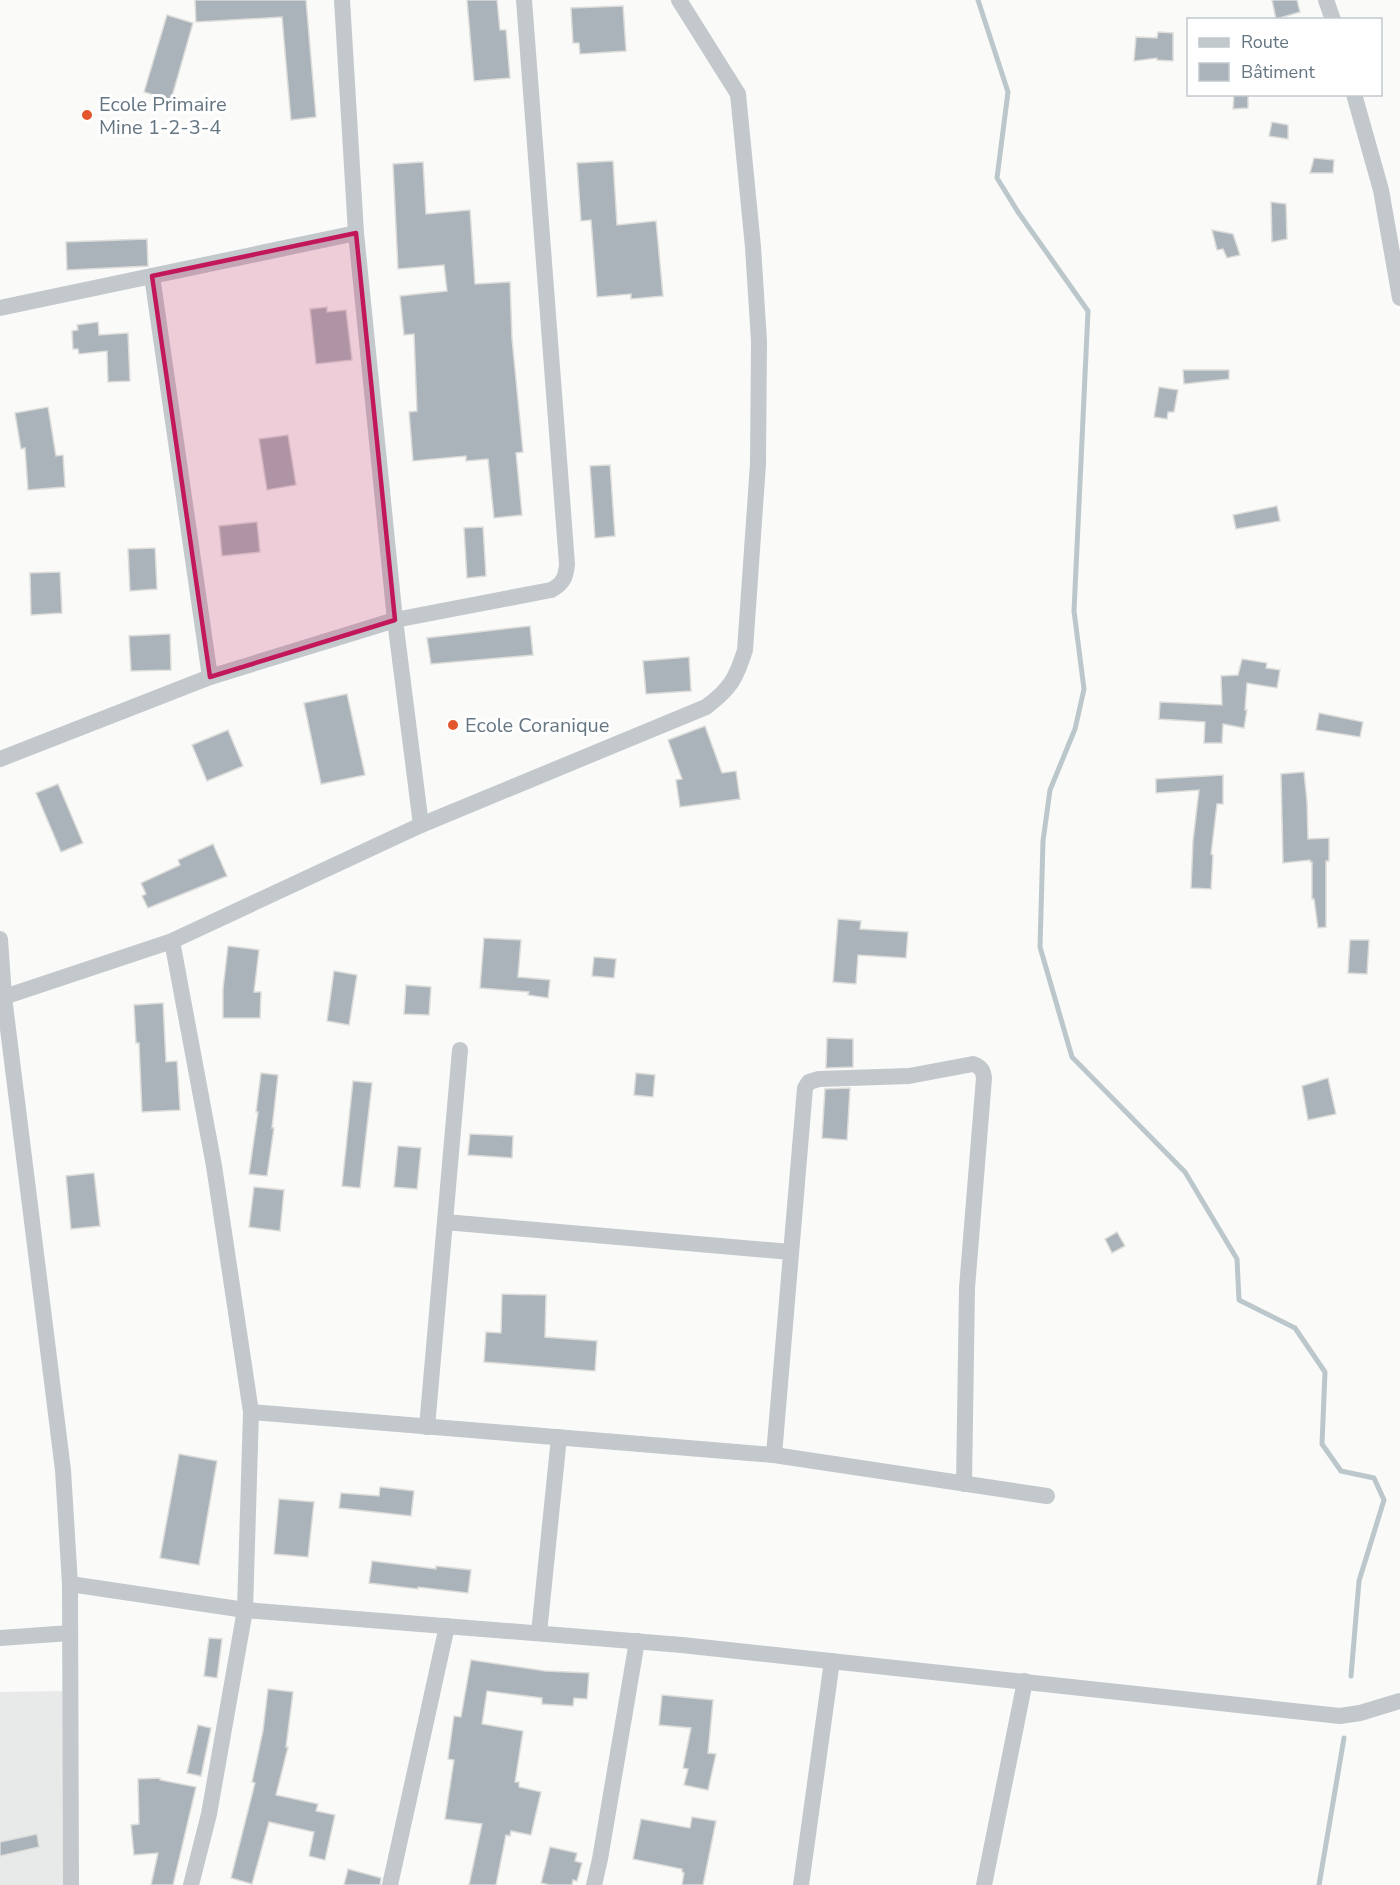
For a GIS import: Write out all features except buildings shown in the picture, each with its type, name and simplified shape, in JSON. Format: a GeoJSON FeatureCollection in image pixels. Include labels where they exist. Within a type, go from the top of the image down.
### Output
{"type":"FeatureCollection","features":[{"type":"Feature","properties":{"kind":"street"},"geometry":{"type":"LineString","coordinates":[[342,0],[356,233],[395,620],[421,825]]}},
{"type":"Feature","properties":{"kind":"street"},"geometry":{"type":"LineString","coordinates":[[0,759],[210,677],[395,620],[551,590],[560,586],[566,577],[567,564],[524,0]]}},
{"type":"Feature","properties":{"kind":"street"},"geometry":{"type":"LineString","coordinates":[[4,998],[172,941],[421,825],[706,706],[724,694],[738,673],[745,650],[758,464],[759,340],[752,235],[738,94],[679,0]]}},
{"type":"Feature","properties":{"kind":"street"},"geometry":{"type":"LineString","coordinates":[[1326,0],[1332,18]]}},
{"type":"Feature","properties":{"kind":"street"},"geometry":{"type":"LineString","coordinates":[[1355,96],[1381,190],[1400,298]]}},
{"type":"Feature","properties":{"kind":"street"},"geometry":{"type":"LineString","coordinates":[[0,308],[356,233]]}},
{"type":"Feature","properties":{"kind":"street"},"geometry":{"type":"LineString","coordinates":[[152,276],[210,677]]}},
{"type":"Feature","properties":{"kind":"street"},"geometry":{"type":"LineString","coordinates":[[0,939],[4,998],[63,1470],[70,1584],[71,1885]]}},
{"type":"Feature","properties":{"kind":"street"},"geometry":{"type":"LineString","coordinates":[[172,941],[214,1166],[251,1412],[245,1610],[209,1814],[191,1885]]}},
{"type":"Feature","properties":{"kind":"street"},"geometry":{"type":"LineString","coordinates":[[427,1427],[460,1050]]}},
{"type":"Feature","properties":{"kind":"street"},"geometry":{"type":"LineString","coordinates":[[774,1455],[805,1088],[809,1082],[819,1079],[909,1076],[973,1064],[979,1066],[983,1071],[984,1078],[967,1288],[964,1484]]}},
{"type":"Feature","properties":{"kind":"street"},"geometry":{"type":"LineString","coordinates":[[445,1222],[791,1252]]}},
{"type":"Feature","properties":{"kind":"street"},"geometry":{"type":"LineString","coordinates":[[251,1412],[774,1455],[1047,1496]]}},
{"type":"Feature","properties":{"kind":"street"},"geometry":{"type":"LineString","coordinates":[[539,1633],[559,1437]]}},
{"type":"Feature","properties":{"kind":"street"},"geometry":{"type":"LineString","coordinates":[[70,1584],[245,1610],[637,1641],[1340,1716],[1360,1713],[1400,1701]]}},
{"type":"Feature","properties":{"kind":"street"},"geometry":{"type":"LineString","coordinates":[[390,1885],[447,1626]]}},
{"type":"Feature","properties":{"kind":"street"},"geometry":{"type":"LineString","coordinates":[[0,1638],[70,1633]]}},
{"type":"Feature","properties":{"kind":"street"},"geometry":{"type":"LineString","coordinates":[[594,1885],[637,1641]]}},
{"type":"Feature","properties":{"kind":"street"},"geometry":{"type":"LineString","coordinates":[[801,1885],[832,1661]]}},
{"type":"Feature","properties":{"kind":"street"},"geometry":{"type":"LineString","coordinates":[[984,1885],[1025,1681]]}},
{"type":"Feature","properties":{"kind":"highlighted area"},"geometry":{"type":"Polygon","coordinates":[[[356,233],[395,620],[210,677],[152,276],[356,233]]]}},
{"type":"Feature","properties":{"kind":"shaded area"},"geometry":{"type":"Polygon","coordinates":[[[68,1691],[63,1885],[0,1885],[0,1692],[68,1691]]]}},
{"type":"Feature","properties":{"kind":"waterway"},"geometry":{"type":"LineString","coordinates":[[978,0],[1008,92],[997,178],[1018,212],[1088,311],[1074,611],[1084,689],[1075,729],[1050,790],[1043,841],[1040,947],[1072,1057],[1185,1172],[1237,1259],[1239,1300],[1295,1328],[1325,1372],[1322,1444],[1341,1471],[1374,1478],[1384,1500],[1359,1581],[1351,1676]]}},
{"type":"Feature","properties":{"kind":"waterway"},"geometry":{"type":"LineString","coordinates":[[1319,1885],[1344,1738]]}},
{"type":"Feature","properties":{"kind":"place","name":"Ecole Primaire Mine 1-2-3-4"},"geometry":{"type":"Point","coordinates":[87,115]}},
{"type":"Feature","properties":{"kind":"place","name":"Ecole Coranique"},"geometry":{"type":"Point","coordinates":[453,725]}}]}
